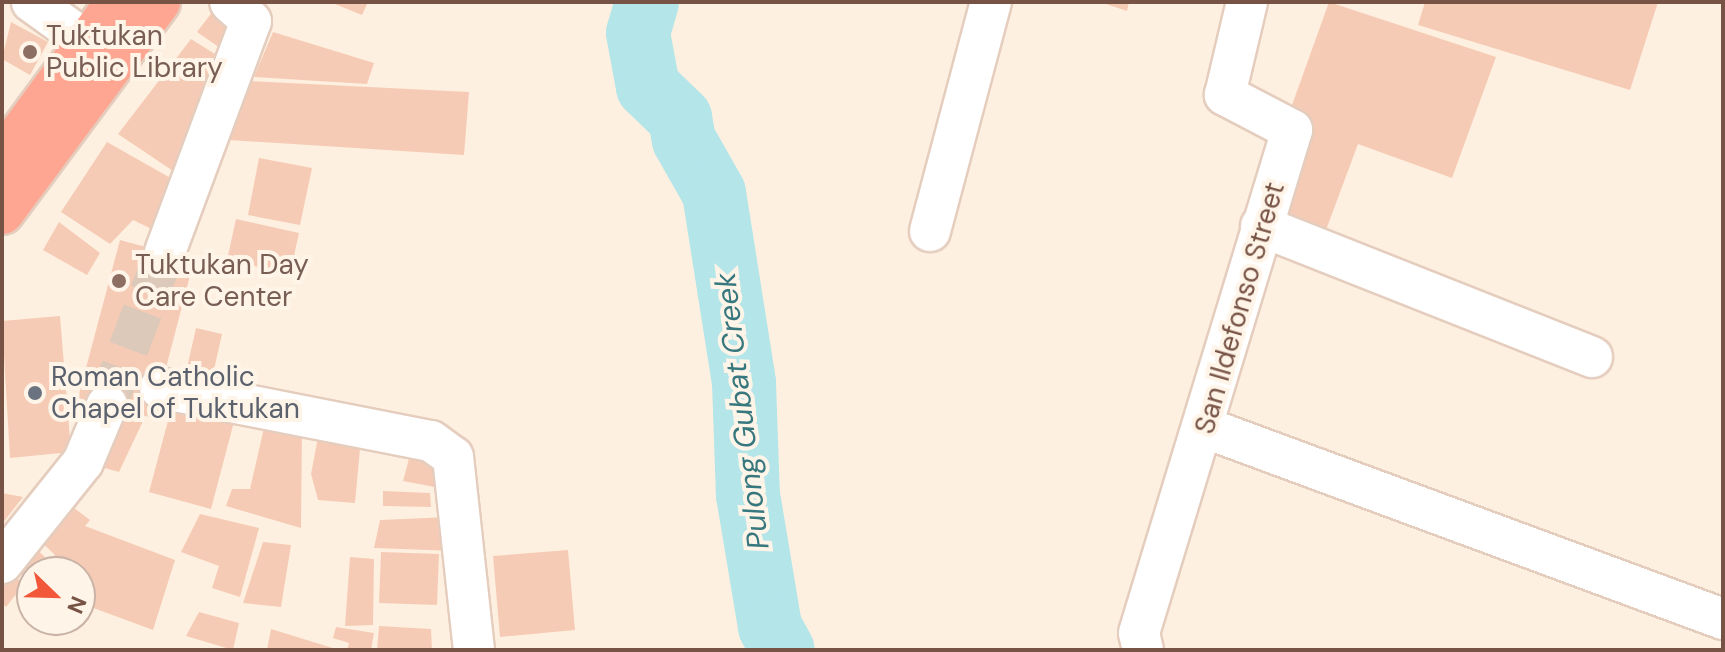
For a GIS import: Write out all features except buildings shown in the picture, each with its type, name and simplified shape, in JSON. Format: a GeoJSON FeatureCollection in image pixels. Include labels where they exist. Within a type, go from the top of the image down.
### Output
{"type":"FeatureCollection","features":[{"type":"Feature","properties":{"kind":"highway"},"geometry":{"type":"LineString","coordinates":[[2,212],[101,52],[118,2]]}},
{"type":"Feature","properties":{"kind":"highway"},"geometry":{"type":"LineString","coordinates":[[2,160],[101,52],[158,2]]}},
{"type":"Feature","properties":{"kind":"street"},"geometry":{"type":"LineString","coordinates":[[32,2],[101,52]]}},
{"type":"Feature","properties":{"kind":"street"},"geometry":{"type":"LineString","coordinates":[[165,252],[251,21],[230,2]]}},
{"type":"Feature","properties":{"kind":"street"},"geometry":{"type":"LineString","coordinates":[[930,231],[991,2]]}},
{"type":"Feature","properties":{"kind":"street","name":"San Ildefonso Street"},"geometry":{"type":"LineString","coordinates":[[1143,650],[1139,633],[1206,428],[1261,226],[1292,130],[1225,95],[1247,2]]}},
{"type":"Feature","properties":{"kind":"street"},"geometry":{"type":"LineString","coordinates":[[1261,226],[1592,357]]}},
{"type":"Feature","properties":{"kind":"street"},"geometry":{"type":"LineString","coordinates":[[160,388],[431,441],[453,457],[474,650]]}},
{"type":"Feature","properties":{"kind":"street"},"geometry":{"type":"LineString","coordinates":[[2,563],[83,462],[107,405]]}},
{"type":"Feature","properties":{"kind":"street"},"geometry":{"type":"LineString","coordinates":[[1206,428],[1723,619]]}},
{"type":"Feature","properties":{"kind":"waterway","name":"Pulong Gubat Creek"},"geometry":{"type":"LineString","coordinates":[[647,2],[638,33],[648,87],[680,118],[684,140],[714,193],[744,383],[748,495],[770,627],[783,650]]}},
{"type":"Feature","properties":{"kind":"tunnel"},"geometry":{"type":"LineString","coordinates":[[107,405],[165,252]]}},
{"type":"Feature","properties":{"kind":"place","name":"Tuktukan Public Library"},"geometry":{"type":"Point","coordinates":[30,52]}},
{"type":"Feature","properties":{"kind":"place","name":"Tuktukan Day Care Center"},"geometry":{"type":"Point","coordinates":[119,281]}},
{"type":"Feature","properties":{"kind":"place","name":"Roman Catholic Chapel of Tuktukan"},"geometry":{"type":"Point","coordinates":[35,393]}}]}
